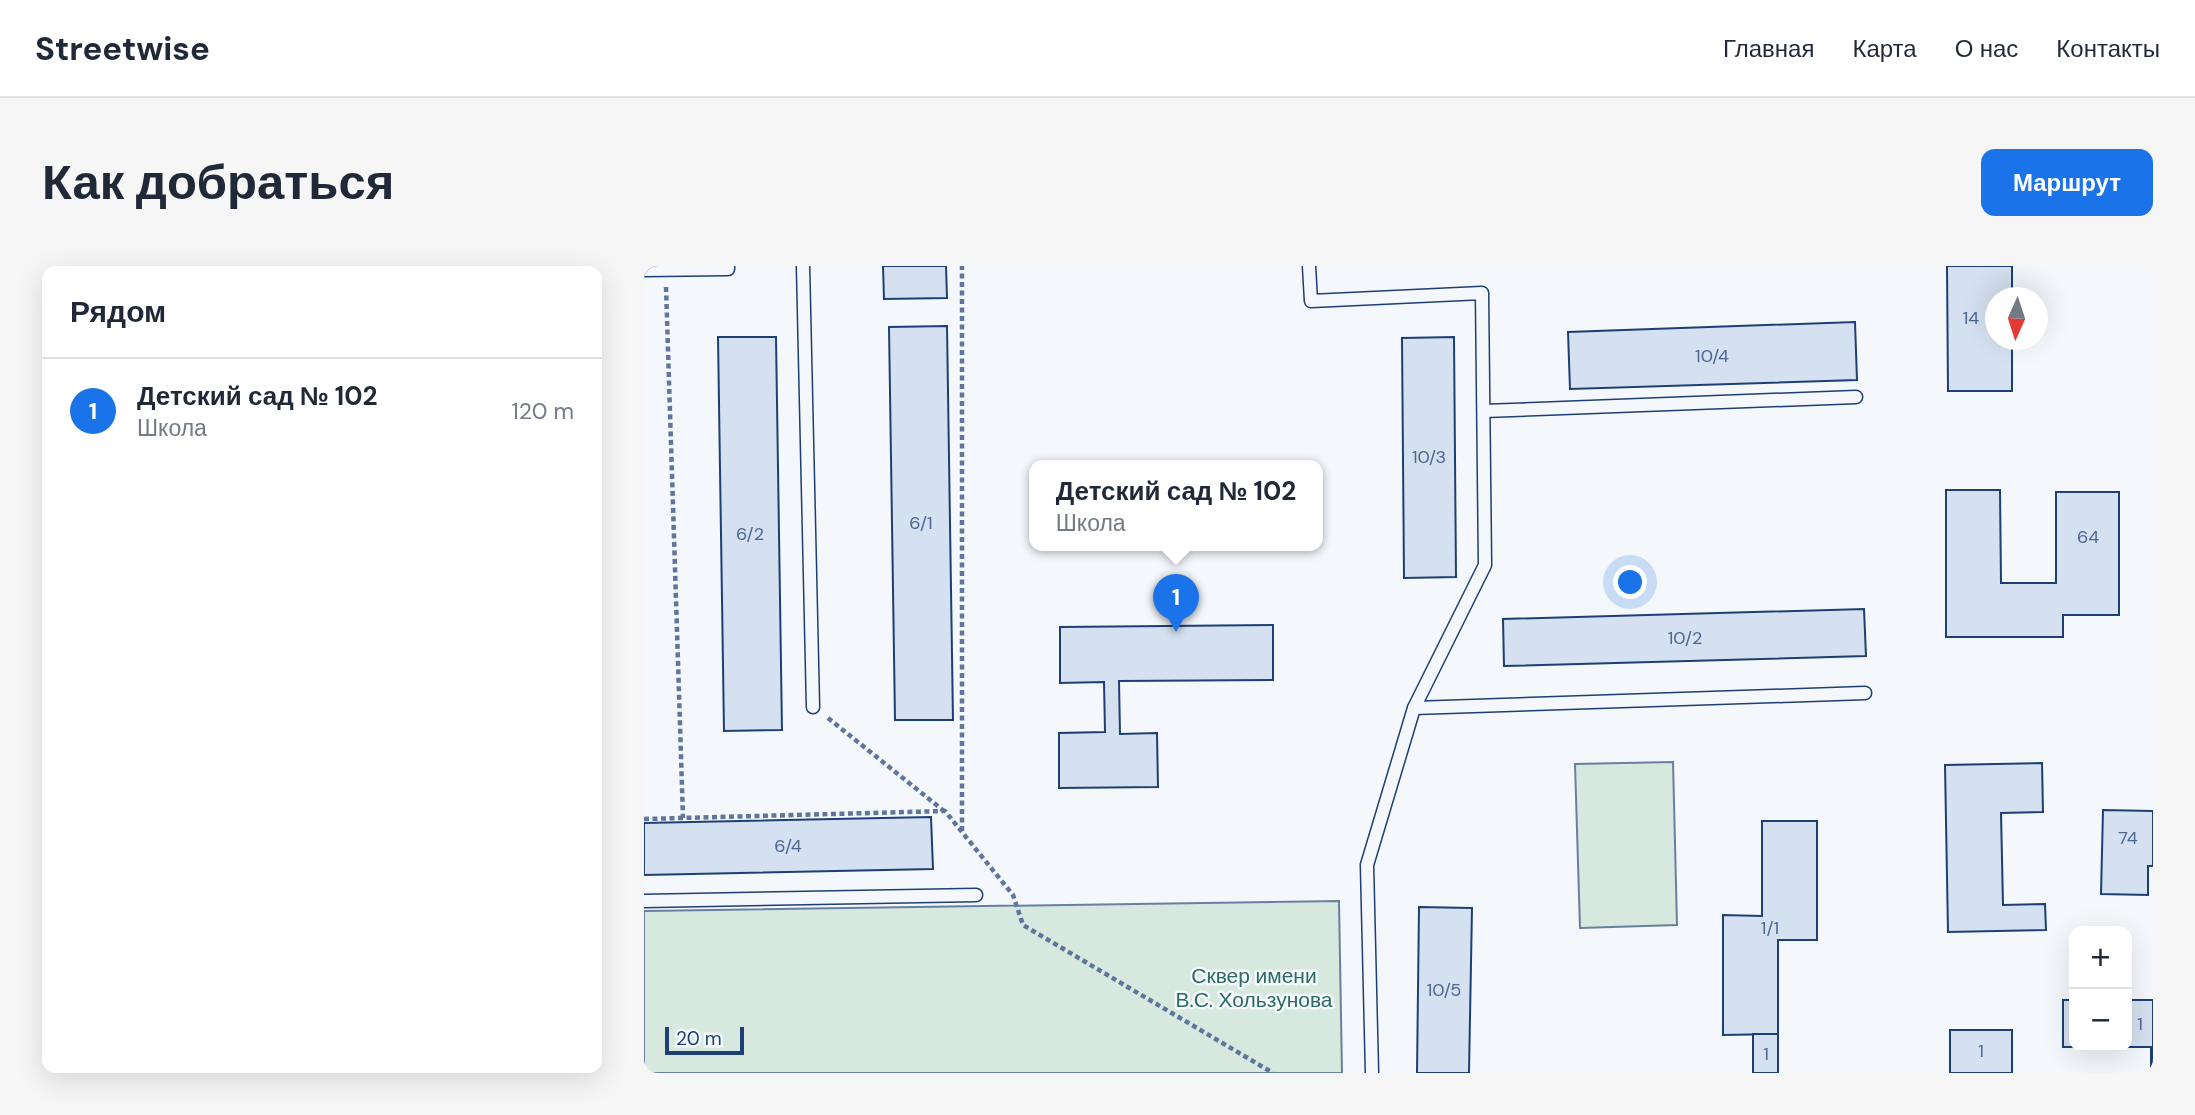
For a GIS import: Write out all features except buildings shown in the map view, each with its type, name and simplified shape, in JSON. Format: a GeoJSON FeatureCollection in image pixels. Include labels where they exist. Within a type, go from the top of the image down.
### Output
{"type":"FeatureCollection","features":[{"type":"Feature","properties":{"kind":"lane"},"geometry":{"type":"LineString","coordinates":[[644,270],[728,269],[728,266]]}},
{"type":"Feature","properties":{"kind":"lane"},"geometry":{"type":"LineString","coordinates":[[803,266],[813,707]]}},
{"type":"Feature","properties":{"kind":"lane"},"geometry":{"type":"LineString","coordinates":[[1310,266],[1311,301],[1482,293],[1485,565],[1414,708],[1367,865],[1372,1073]]}},
{"type":"Feature","properties":{"kind":"lane"},"geometry":{"type":"LineString","coordinates":[[1484,411],[1856,397]]}},
{"type":"Feature","properties":{"kind":"lane"},"geometry":{"type":"LineString","coordinates":[[1414,708],[1865,693]]}},
{"type":"Feature","properties":{"kind":"lane"},"geometry":{"type":"LineString","coordinates":[[644,901],[976,895]]}},
{"type":"Feature","properties":{"kind":"path"},"geometry":{"type":"LineString","coordinates":[[962,266],[962,832]]}},
{"type":"Feature","properties":{"kind":"path"},"geometry":{"type":"LineString","coordinates":[[666,270],[682,818]]}},
{"type":"Feature","properties":{"kind":"path"},"geometry":{"type":"LineString","coordinates":[[813,707],[945,811],[1013,895],[1023,925],[1273,1073]]}},
{"type":"Feature","properties":{"kind":"path"},"geometry":{"type":"LineString","coordinates":[[644,819],[945,811]]}},
{"type":"Feature","properties":{"kind":"green space"},"geometry":{"type":"Polygon","coordinates":[[[1673,762],[1677,925],[1580,928],[1575,764],[1673,762]]]}},
{"type":"Feature","properties":{"kind":"green space","name":"Сквер имени В.С. Хользунова"},"geometry":{"type":"Polygon","coordinates":[[[1339,901],[1342,1073],[644,1073],[644,911],[1339,901]]]}},
{"type":"Feature","properties":{"kind":"place","name":"Детский сад № 102"},"geometry":{"type":"Point","coordinates":[1176,632]}}]}
